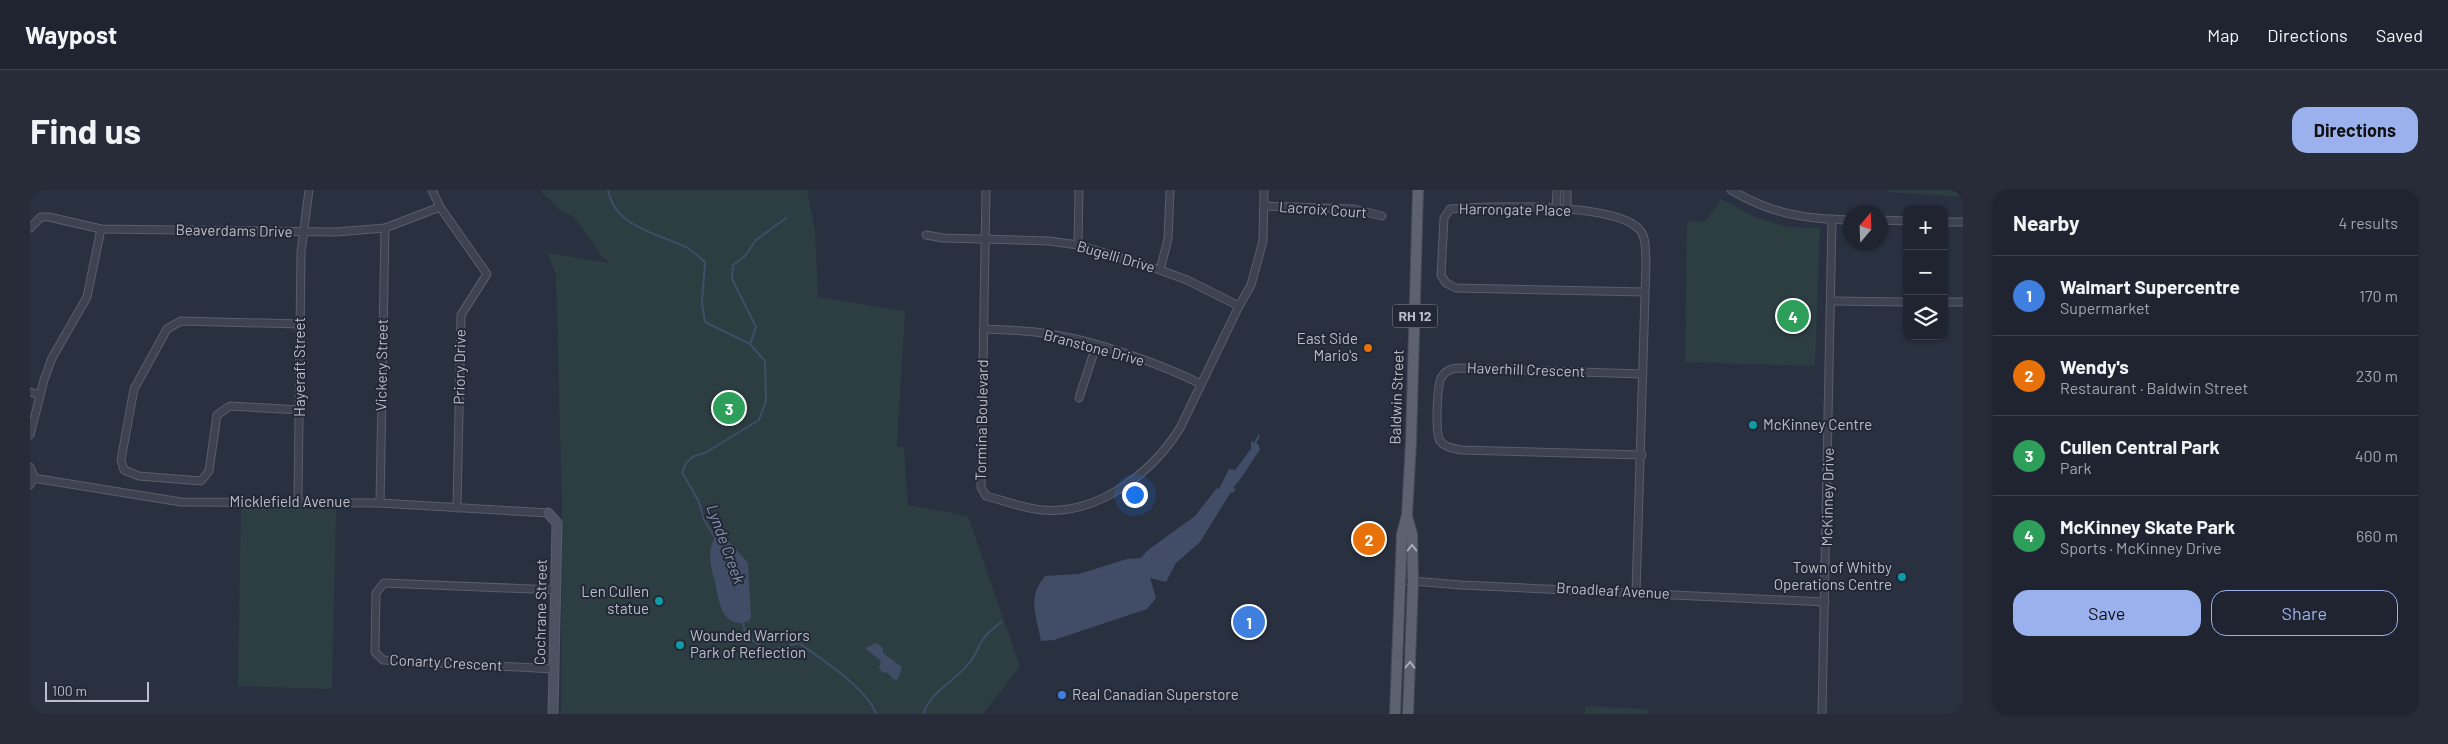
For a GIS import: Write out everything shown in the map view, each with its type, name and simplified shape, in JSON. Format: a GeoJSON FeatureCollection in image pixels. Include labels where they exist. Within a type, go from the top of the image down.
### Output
{"type":"FeatureCollection","features":[{"type":"Feature","properties":{"kind":"main road","name":"Baldwin Street"},"geometry":{"type":"LineString","coordinates":[[1395,714],[1402,534],[1407,515],[1411,442],[1418,190]]}},
{"type":"Feature","properties":{"kind":"main road","name":"Baldwin Street"},"geometry":{"type":"LineString","coordinates":[[1407,515],[1412,534],[1408,714]]}},
{"type":"Feature","properties":{"kind":"street","name":"Hayeraft Street"},"geometry":{"type":"LineString","coordinates":[[298,501],[303,232],[310,190]]}},
{"type":"Feature","properties":{"kind":"street","name":"Priory Drive"},"geometry":{"type":"LineString","coordinates":[[432,190],[440,207],[487,274],[461,316],[457,508]]}},
{"type":"Feature","properties":{"kind":"street","name":"Tormina Boulevard"},"geometry":{"type":"LineString","coordinates":[[986,190],[981,487],[986,496],[1026,508],[1044,510],[1086,504],[1112,492],[1140,475],[1169,446],[1180,428],[1251,285],[1263,241],[1264,190]]}},
{"type":"Feature","properties":{"kind":"street"},"geometry":{"type":"LineString","coordinates":[[1078,245],[1079,190]]}},
{"type":"Feature","properties":{"kind":"street"},"geometry":{"type":"LineString","coordinates":[[1160,270],[1168,240],[1170,190]]}},
{"type":"Feature","properties":{"kind":"street"},"geometry":{"type":"LineString","coordinates":[[1556,210],[1557,190]]}},
{"type":"Feature","properties":{"kind":"street"},"geometry":{"type":"LineString","coordinates":[[1567,190],[1567,210]]}},
{"type":"Feature","properties":{"kind":"street"},"geometry":{"type":"LineString","coordinates":[[1731,190],[1755,204],[1781,213],[1806,218],[1843,220]]}},
{"type":"Feature","properties":{"kind":"street","name":"Lacroix Court"},"geometry":{"type":"LineString","coordinates":[[1264,206],[1354,209],[1382,216]]}},
{"type":"Feature","properties":{"kind":"street","name":"Harrongate Place"},"geometry":{"type":"LineString","coordinates":[[1636,592],[1642,455],[1645,292],[1645,240],[1641,230],[1633,224],[1603,212],[1481,206],[1450,209],[1444,218],[1441,275],[1446,283],[1456,288],[1645,292]]}},
{"type":"Feature","properties":{"kind":"street","name":"Beaverdams Drive"},"geometry":{"type":"LineString","coordinates":[[30,228],[41,217],[49,217],[101,230],[303,232],[385,228],[440,207]]}},
{"type":"Feature","properties":{"kind":"street","name":"McKinney Drive"},"geometry":{"type":"LineString","coordinates":[[1822,714],[1832,301],[1832,219]]}},
{"type":"Feature","properties":{"kind":"street"},"geometry":{"type":"LineString","coordinates":[[1888,220],[1903,221]]}},
{"type":"Feature","properties":{"kind":"street"},"geometry":{"type":"LineString","coordinates":[[1948,222],[1963,222]]}},
{"type":"Feature","properties":{"kind":"street","name":"Vickery Street"},"geometry":{"type":"LineString","coordinates":[[380,502],[385,228]]}},
{"type":"Feature","properties":{"kind":"street"},"geometry":{"type":"LineString","coordinates":[[30,435],[52,358],[87,298],[101,230]]}},
{"type":"Feature","properties":{"kind":"street","name":"Bugelli Drive"},"geometry":{"type":"LineString","coordinates":[[926,235],[943,238],[1049,241],[1078,245],[1187,280],[1239,306]]}},
{"type":"Feature","properties":{"kind":"street"},"geometry":{"type":"LineString","coordinates":[[1832,301],[1903,302]]}},
{"type":"Feature","properties":{"kind":"street"},"geometry":{"type":"LineString","coordinates":[[1948,302],[1963,302]]}},
{"type":"Feature","properties":{"kind":"street"},"geometry":{"type":"LineString","coordinates":[[300,324],[181,321],[167,329],[134,389],[121,460],[124,470],[140,476],[201,481],[209,471],[217,415],[223,409],[230,406],[300,410]]}},
{"type":"Feature","properties":{"kind":"street","name":"Branstone Drive"},"geometry":{"type":"LineString","coordinates":[[984,329],[1051,334],[1096,346],[1178,373],[1201,384]]}},
{"type":"Feature","properties":{"kind":"street"},"geometry":{"type":"LineString","coordinates":[[1079,398],[1096,346]]}},
{"type":"Feature","properties":{"kind":"street","name":"Haverhill Crescent"},"geometry":{"type":"LineString","coordinates":[[1642,455],[1461,450],[1448,448],[1439,440],[1436,428],[1441,378],[1448,370],[1457,368],[1643,374]]}},
{"type":"Feature","properties":{"kind":"street"},"geometry":{"type":"LineString","coordinates":[[30,392],[40,395]]}},
{"type":"Feature","properties":{"kind":"street"},"geometry":{"type":"LineString","coordinates":[[30,467],[32,481]]}},
{"type":"Feature","properties":{"kind":"street","name":"Micklefield Avenue"},"geometry":{"type":"LineString","coordinates":[[32,481],[181,502],[380,502],[548,513]]}},
{"type":"Feature","properties":{"kind":"street","name":"Cochrane Street"},"geometry":{"type":"LineString","coordinates":[[548,513],[556,523],[554,714]]}},
{"type":"Feature","properties":{"kind":"street","name":"Broadleaf Avenue"},"geometry":{"type":"LineString","coordinates":[[1400,580],[1461,585],[1825,602]]}},
{"type":"Feature","properties":{"kind":"street","name":"Conarty Crescent"},"geometry":{"type":"LineString","coordinates":[[554,669],[384,660],[374,652],[376,593],[384,583],[556,590]]}},
{"type":"Feature","properties":{"kind":"shaded area"},"geometry":{"type":"Polygon","coordinates":[[[540,190],[807,190],[815,231],[818,297],[905,311],[897,446],[904,447],[908,505],[968,516],[1020,667],[983,714],[561,714],[562,504],[556,274],[547,253],[610,263],[602,256],[573,216],[560,211],[540,190]]]}},
{"type":"Feature","properties":{"kind":"shaded area"},"geometry":{"type":"Polygon","coordinates":[[[1887,190],[1963,190],[1963,197],[1889,192],[1887,190]]]}},
{"type":"Feature","properties":{"kind":"shaded area"},"geometry":{"type":"Polygon","coordinates":[[[1721,199],[1755,217],[1788,227],[1820,228],[1815,366],[1685,362],[1687,221],[1705,222],[1721,199]]]}},
{"type":"Feature","properties":{"kind":"shaded area"},"geometry":{"type":"Polygon","coordinates":[[[241,506],[336,509],[332,689],[238,686],[241,506]]]}},
{"type":"Feature","properties":{"kind":"shaded area"},"geometry":{"type":"Polygon","coordinates":[[[1585,706],[1647,709],[1647,714],[1585,714],[1585,706]]]}},
{"type":"Feature","properties":{"kind":"water"},"geometry":{"type":"Polygon","coordinates":[[[1251,441],[1258,444],[1260,450],[1233,488],[1236,489],[1233,493],[1231,492],[1200,542],[1176,563],[1166,582],[1150,578],[1156,598],[1147,609],[1054,640],[1041,641],[1034,607],[1036,592],[1045,576],[1079,574],[1127,559],[1141,558],[1148,550],[1195,516],[1217,488],[1219,489],[1229,469],[1235,470],[1251,449],[1251,441]]]}},
{"type":"Feature","properties":{"kind":"water"},"geometry":{"type":"Polygon","coordinates":[[[718,529],[748,563],[751,617],[749,621],[733,622],[727,618],[720,606],[710,555],[718,529]]]}},
{"type":"Feature","properties":{"kind":"water"},"geometry":{"type":"Polygon","coordinates":[[[876,643],[883,648],[883,653],[902,667],[898,679],[894,680],[888,673],[882,672],[879,668],[881,661],[865,648],[876,643]]]}},
{"type":"Feature","properties":{"kind":"waterway","name":"Lynde Creek"},"geometry":{"type":"LineString","coordinates":[[608,190],[612,202],[619,213],[628,221],[650,233],[686,247],[705,262],[702,303],[705,322],[750,344],[765,361],[766,401],[759,420],[705,453],[694,456],[686,463],[682,472],[699,502],[704,520],[716,539]]}},
{"type":"Feature","properties":{"kind":"waterway"},"geometry":{"type":"LineString","coordinates":[[750,344],[756,327],[732,279],[733,265],[745,256],[756,240],[786,218]]}},
{"type":"Feature","properties":{"kind":"waterway"},"geometry":{"type":"LineString","coordinates":[[1255,443],[1259,436]]}},
{"type":"Feature","properties":{"kind":"waterway","name":"Lynde Creek"},"geometry":{"type":"LineString","coordinates":[[743,622],[746,636],[768,651],[799,643],[854,685],[871,704],[876,714]]}},
{"type":"Feature","properties":{"kind":"waterway"},"geometry":{"type":"LineString","coordinates":[[923,714],[932,698],[964,669],[986,636],[1001,622]]}},
{"type":"Feature","properties":{"kind":"place","name":"McKinney Skate Park"},"geometry":{"type":"Point","coordinates":[1793,316]}},
{"type":"Feature","properties":{"kind":"place","name":"East Side Mario's"},"geometry":{"type":"Point","coordinates":[1368,348]}},
{"type":"Feature","properties":{"kind":"place","name":"Cullen Central Park"},"geometry":{"type":"Point","coordinates":[729,408]}},
{"type":"Feature","properties":{"kind":"place","name":"McKinney Centre"},"geometry":{"type":"Point","coordinates":[1753,425]}},
{"type":"Feature","properties":{"kind":"place","name":"Wendy's"},"geometry":{"type":"Point","coordinates":[1369,539]}},
{"type":"Feature","properties":{"kind":"place","name":"Town of Whitby Operations Centre"},"geometry":{"type":"Point","coordinates":[1902,577]}},
{"type":"Feature","properties":{"kind":"place","name":"Len Cullen statue"},"geometry":{"type":"Point","coordinates":[659,601]}},
{"type":"Feature","properties":{"kind":"place","name":"Walmart Supercentre"},"geometry":{"type":"Point","coordinates":[1249,622]}},
{"type":"Feature","properties":{"kind":"place","name":"Wounded Warriors Park of Reflection"},"geometry":{"type":"Point","coordinates":[680,645]}},
{"type":"Feature","properties":{"kind":"place","name":"Real Canadian Superstore"},"geometry":{"type":"Point","coordinates":[1062,695]}}]}
